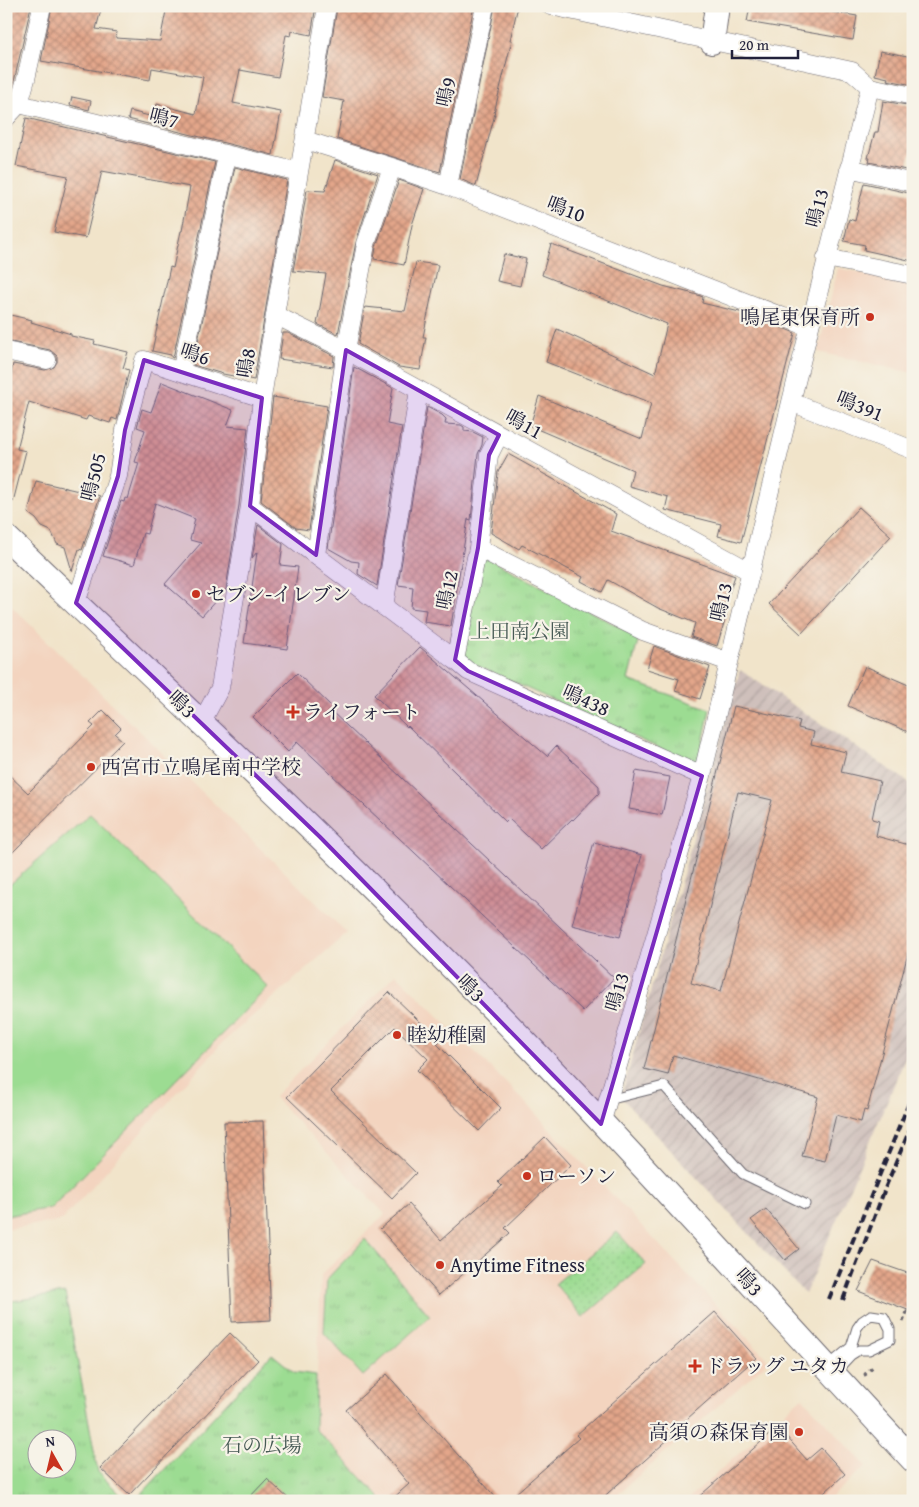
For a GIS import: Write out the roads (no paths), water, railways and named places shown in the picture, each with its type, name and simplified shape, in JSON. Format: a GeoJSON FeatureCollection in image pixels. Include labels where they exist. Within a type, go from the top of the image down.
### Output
{"type":"FeatureCollection","features":[{"type":"Feature","properties":{"kind":"street"},"geometry":{"type":"LineString","coordinates":[[6,118],[19,104],[42,6]]}},
{"type":"Feature","properties":{"kind":"street","name":"鳴8"},"geometry":{"type":"LineString","coordinates":[[201,723],[220,688],[250,506],[262,398],[275,315],[327,6]]}},
{"type":"Feature","properties":{"kind":"street","name":"鳴9"},"geometry":{"type":"LineString","coordinates":[[448,186],[485,6]]}},
{"type":"Feature","properties":{"kind":"street"},"geometry":{"type":"LineString","coordinates":[[551,6],[852,71],[870,87],[913,96]]}},
{"type":"Feature","properties":{"kind":"street"},"geometry":{"type":"LineString","coordinates":[[712,42],[717,6]]}},
{"type":"Feature","properties":{"kind":"street","name":"鳴13"},"geometry":{"type":"LineString","coordinates":[[601,1124],[702,776],[826,258],[870,87]]}},
{"type":"Feature","properties":{"kind":"street","name":"鳴7"},"geometry":{"type":"LineString","coordinates":[[19,104],[299,172]]}},
{"type":"Feature","properties":{"kind":"street","name":"鳴10"},"geometry":{"type":"LineString","coordinates":[[305,140],[392,166],[448,186],[810,327]]}},
{"type":"Feature","properties":{"kind":"street"},"geometry":{"type":"LineString","coordinates":[[181,372],[227,156]]}},
{"type":"Feature","properties":{"kind":"street"},"geometry":{"type":"LineString","coordinates":[[316,555],[346,350],[366,244],[392,166]]}},
{"type":"Feature","properties":{"kind":"street"},"geometry":{"type":"LineString","coordinates":[[848,168],[913,183]]}},
{"type":"Feature","properties":{"kind":"street"},"geometry":{"type":"LineString","coordinates":[[826,258],[913,274]]}},
{"type":"Feature","properties":{"kind":"street","name":"鳴11"},"geometry":{"type":"LineString","coordinates":[[275,315],[346,350],[751,572]]}},
{"type":"Feature","properties":{"kind":"street"},"geometry":{"type":"LineString","coordinates":[[6,351],[46,360]]}},
{"type":"Feature","properties":{"kind":"street","name":"鳴6"},"geometry":{"type":"LineString","coordinates":[[144,360],[262,398]]}},
{"type":"Feature","properties":{"kind":"street","name":"鳴505"},"geometry":{"type":"LineString","coordinates":[[76,604],[118,476],[125,430],[144,360]]}},
{"type":"Feature","properties":{"kind":"street"},"geometry":{"type":"LineString","coordinates":[[384,607],[419,390]]}},
{"type":"Feature","properties":{"kind":"street","name":"鳴391"},"geometry":{"type":"LineString","coordinates":[[791,402],[913,450]]}},
{"type":"Feature","properties":{"kind":"street"},"geometry":{"type":"LineString","coordinates":[[478,548],[489,455],[499,434]]}},
{"type":"Feature","properties":{"kind":"street","name":"鳴12"},"geometry":{"type":"LineString","coordinates":[[250,506],[454,660],[478,548],[643,631],[729,662]]}},
{"type":"Feature","properties":{"kind":"street","name":"鳴3"},"geometry":{"type":"LineString","coordinates":[[6,538],[320,837],[534,1050],[913,1460]]}},
{"type":"Feature","properties":{"kind":"street","name":"鳴438"},"geometry":{"type":"LineString","coordinates":[[454,660],[468,671],[702,776]]}},
{"type":"Feature","properties":{"kind":"lane"},"geometry":{"type":"LineString","coordinates":[[608,1100],[664,1086],[743,1174],[805,1204]]}},
{"type":"Feature","properties":{"kind":"lane"},"geometry":{"type":"LineString","coordinates":[[871,1315],[884,1317],[890,1329],[890,1340],[869,1350],[859,1350],[830,1370],[851,1347],[853,1336],[862,1321],[871,1315]]}},
{"type":"Feature","properties":{"kind":"railway"},"geometry":{"type":"LineString","coordinates":[[829,1299],[913,1093]]}},
{"type":"Feature","properties":{"kind":"railway"},"geometry":{"type":"LineString","coordinates":[[843,1300],[886,1186],[913,1122]]}},
{"type":"Feature","properties":{"kind":"place","name":"鳴尾東保育所"},"geometry":{"type":"Point","coordinates":[870,317]}},
{"type":"Feature","properties":{"kind":"place","name":"セブン-イレブン"},"geometry":{"type":"Point","coordinates":[196,594]}},
{"type":"Feature","properties":{"kind":"place","name":"ライフォート"},"geometry":{"type":"Point","coordinates":[293,712]}},
{"type":"Feature","properties":{"kind":"place","name":"西宮市立鳴尾南中学校"},"geometry":{"type":"Point","coordinates":[91,767]}},
{"type":"Feature","properties":{"kind":"place","name":"睦幼稚園"},"geometry":{"type":"Point","coordinates":[397,1035]}},
{"type":"Feature","properties":{"kind":"place","name":"ローソン"},"geometry":{"type":"Point","coordinates":[527,1176]}},
{"type":"Feature","properties":{"kind":"place","name":"Anytime Fitness"},"geometry":{"type":"Point","coordinates":[440,1265]}},
{"type":"Feature","properties":{"kind":"place","name":"ドラッグ ユタカ"},"geometry":{"type":"Point","coordinates":[695,1366]}},
{"type":"Feature","properties":{"kind":"place","name":"高須の森保育園"},"geometry":{"type":"Point","coordinates":[799,1432]}},
{"type":"Feature","properties":{"kind":"park label","name":"上田南公園"},"geometry":{"type":"Point","coordinates":[520,631]}},
{"type":"Feature","properties":{"kind":"park label","name":"石の広場"},"geometry":{"type":"Point","coordinates":[262,1445]}}]}
